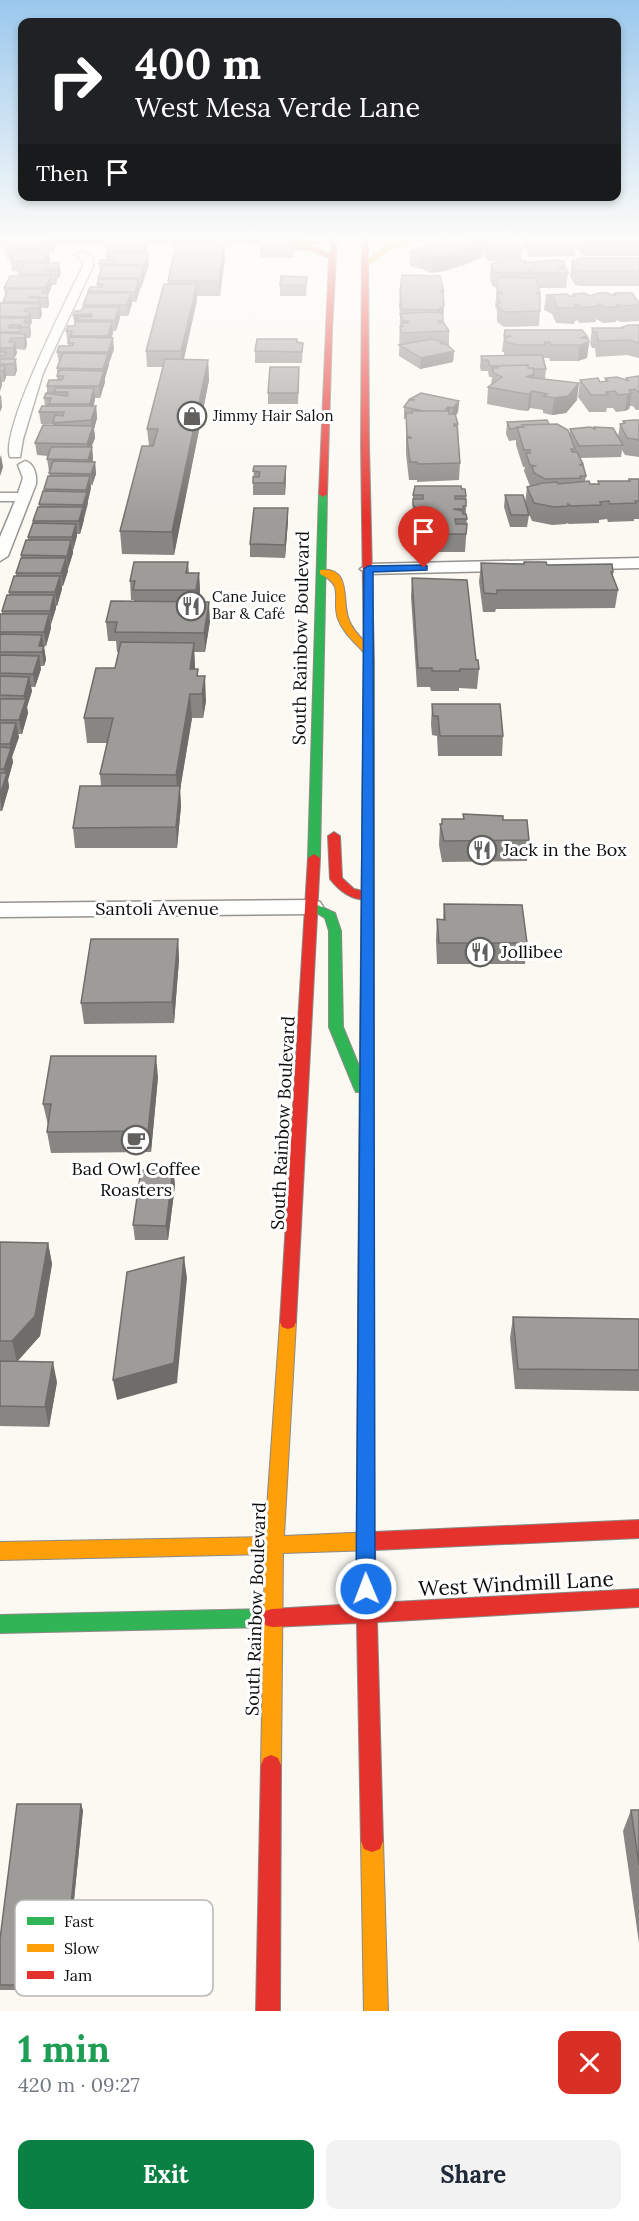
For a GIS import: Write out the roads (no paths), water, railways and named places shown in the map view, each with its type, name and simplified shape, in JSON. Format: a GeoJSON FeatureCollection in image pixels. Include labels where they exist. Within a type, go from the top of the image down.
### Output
{"type":"FeatureCollection","features":[{"type":"Feature","properties":{"kind":"main road","name":"South Rainbow Boulevard"},"geometry":{"type":"LineString","coordinates":[[268,2011],[274,1545],[313,908],[321,517],[328,331]]}},
{"type":"Feature","properties":{"kind":"main road"},"geometry":{"type":"LineString","coordinates":[[365,331],[369,652],[365,1542],[376,2011]]}},
{"type":"Feature","properties":{"kind":"main road"},"geometry":{"type":"LineString","coordinates":[[328,334],[344,349]]}},
{"type":"Feature","properties":{"kind":"main road"},"geometry":{"type":"LineString","coordinates":[[350,383],[365,388]]}},
{"type":"Feature","properties":{"kind":"main road"},"geometry":{"type":"LineString","coordinates":[[327,394],[341,399]]}},
{"type":"Feature","properties":{"kind":"main road"},"geometry":{"type":"LineString","coordinates":[[353,430],[365,445]]}},
{"type":"Feature","properties":{"kind":"main road"},"geometry":{"type":"LineString","coordinates":[[321,517],[336,526]]}},
{"type":"Feature","properties":{"kind":"main road"},"geometry":{"type":"LineString","coordinates":[[351,564],[368,569]]}},
{"type":"Feature","properties":{"kind":"main road"},"geometry":{"type":"LineString","coordinates":[[320,570],[332,575],[341,585],[343,619],[369,652]]}},
{"type":"Feature","properties":{"kind":"main road"},"geometry":{"type":"LineString","coordinates":[[316,807],[334,835],[336,879],[350,892],[367,896]]}},
{"type":"Feature","properties":{"kind":"main road"},"geometry":{"type":"LineString","coordinates":[[313,908],[331,916],[335,931],[336,1028],[368,1103]]}},
{"type":"Feature","properties":{"kind":"main road"},"geometry":{"type":"LineString","coordinates":[[0,1551],[365,1542],[639,1529]]}},
{"type":"Feature","properties":{"kind":"main road","name":"West Windmill Lane"},"geometry":{"type":"LineString","coordinates":[[0,1624],[273,1618],[639,1598]]}},
{"type":"Feature","properties":{"kind":"street"},"geometry":{"type":"LineString","coordinates":[[0,556],[30,478],[20,459],[16,439],[17,421],[57,331]]}},
{"type":"Feature","properties":{"kind":"street"},"geometry":{"type":"LineString","coordinates":[[0,497],[24,497]]}},
{"type":"Feature","properties":{"kind":"street"},"geometry":{"type":"LineString","coordinates":[[368,569],[639,563]]}},
{"type":"Feature","properties":{"kind":"street","name":"Santoli Avenue"},"geometry":{"type":"LineString","coordinates":[[0,910],[313,908]]}},
{"type":"Feature","properties":{"kind":"place","name":"Jimmy Hair Salon"},"geometry":{"type":"Point","coordinates":[192,416]}},
{"type":"Feature","properties":{"kind":"place","name":"Cane Juice Bar & Café"},"geometry":{"type":"Point","coordinates":[191,606]}},
{"type":"Feature","properties":{"kind":"place","name":"Jack in the Box"},"geometry":{"type":"Point","coordinates":[482,850]}},
{"type":"Feature","properties":{"kind":"place","name":"Jollibee"},"geometry":{"type":"Point","coordinates":[480,952]}},
{"type":"Feature","properties":{"kind":"place","name":"Bad Owl Coffee Roasters"},"geometry":{"type":"Point","coordinates":[136,1140]}}]}
